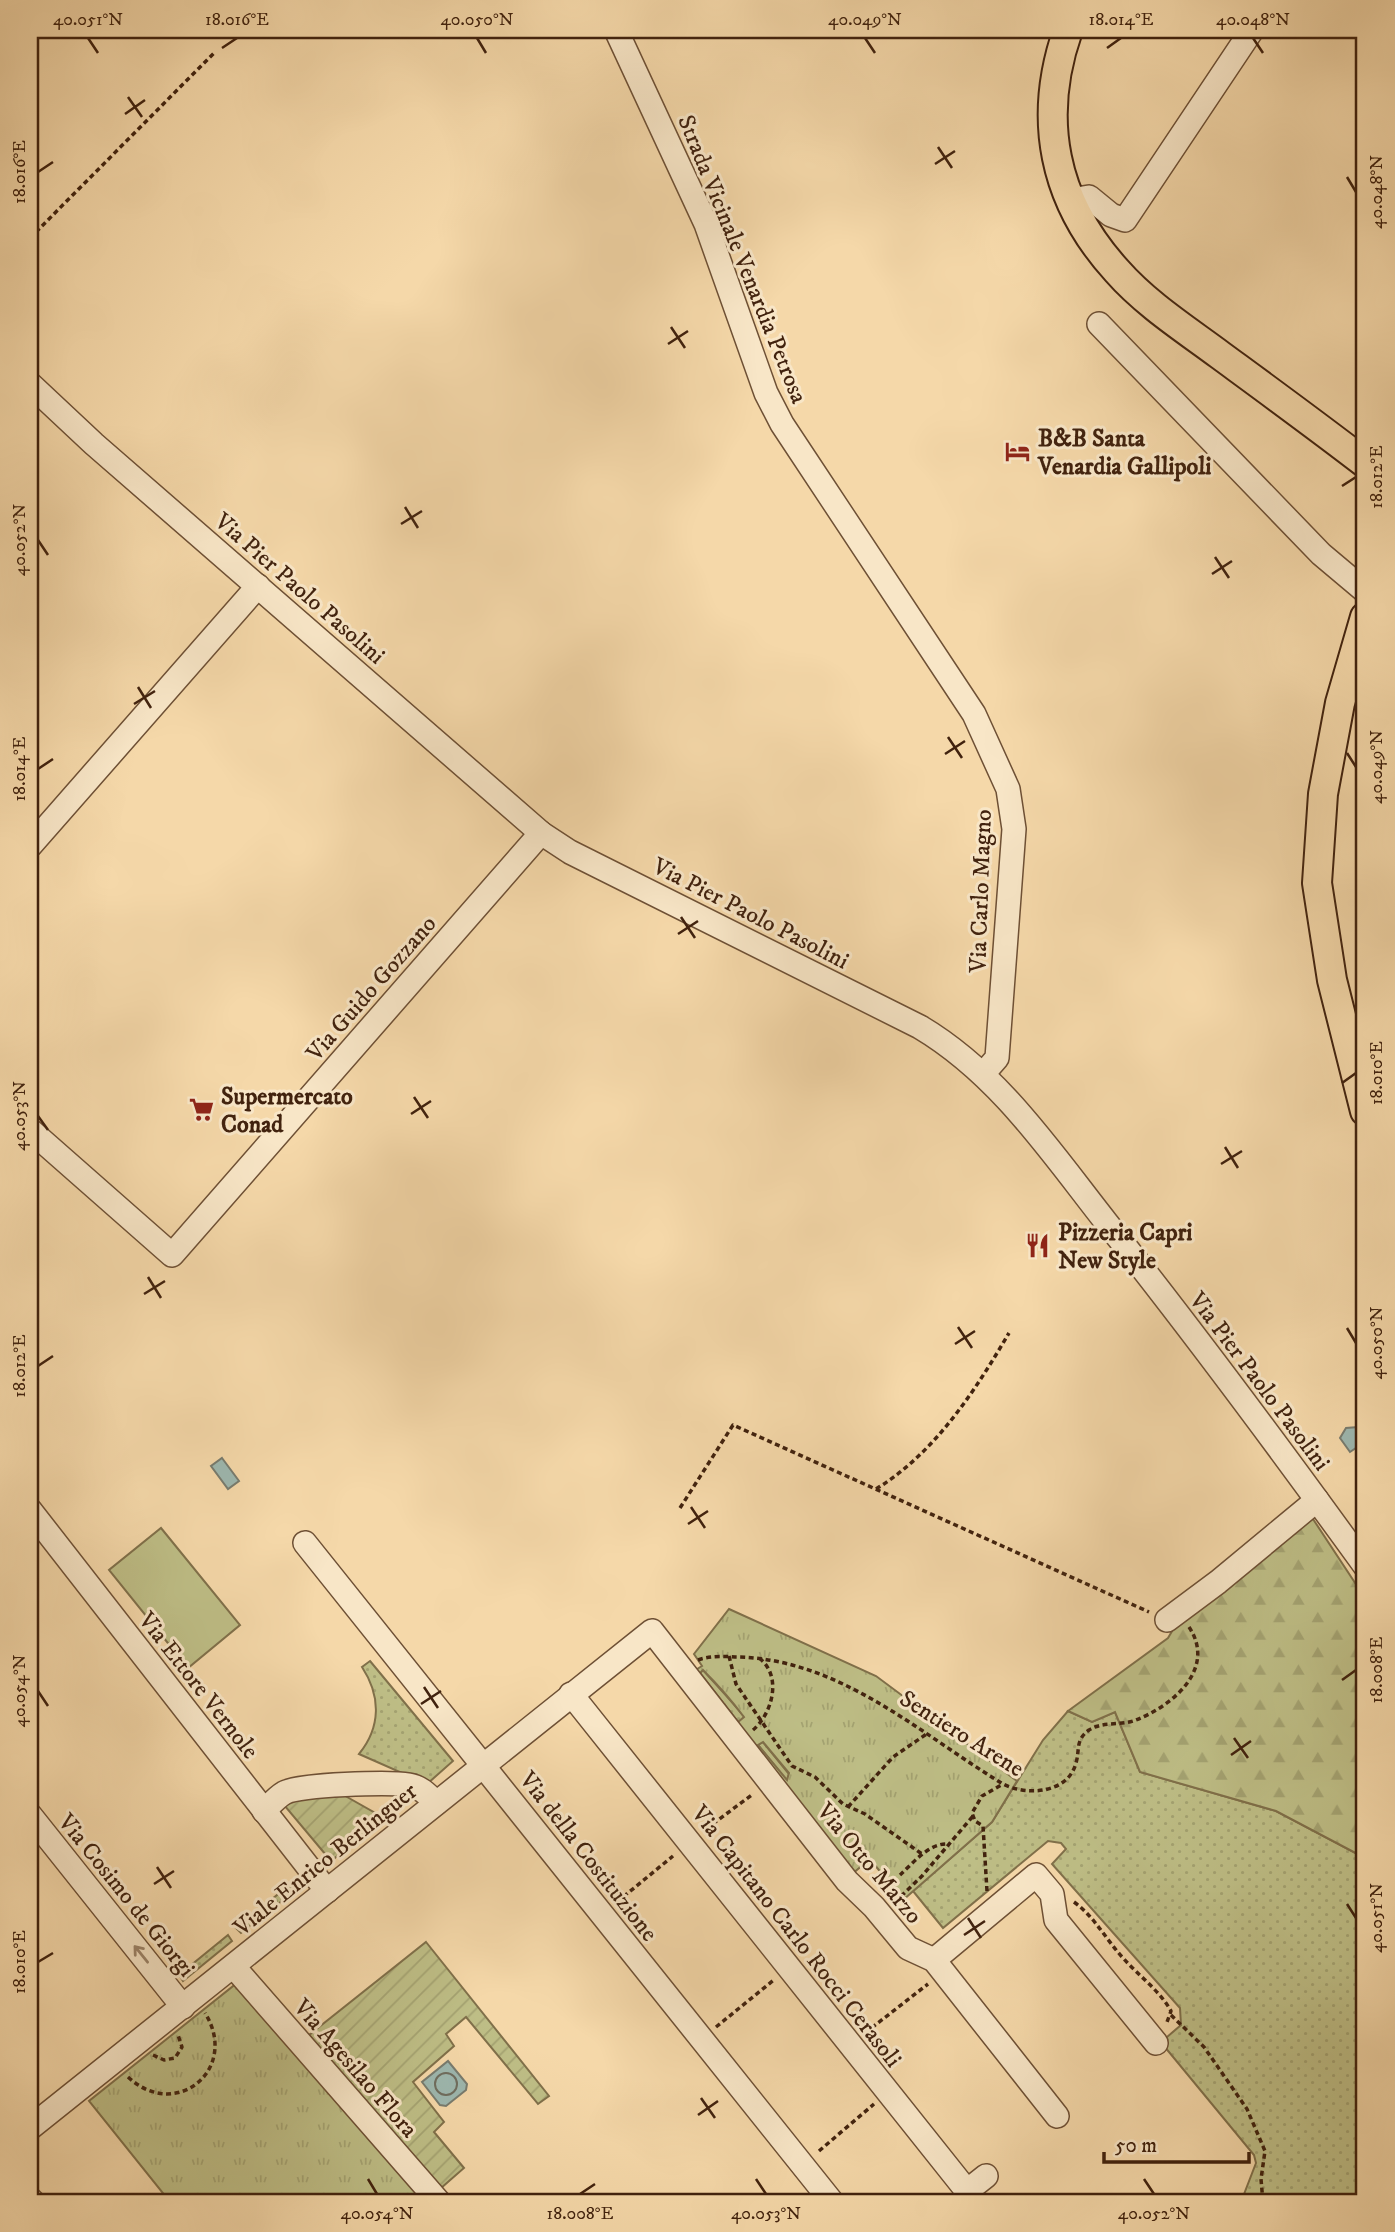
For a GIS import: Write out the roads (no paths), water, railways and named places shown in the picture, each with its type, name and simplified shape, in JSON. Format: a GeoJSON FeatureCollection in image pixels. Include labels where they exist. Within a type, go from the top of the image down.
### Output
{"type":"FeatureCollection","features":[{"type":"Feature","properties":{"kind":"main road"},"geometry":{"type":"LineString","coordinates":[[1068,30],[1056,73],[1052,131],[1054,150],[1070,200],[1097,246],[1128,282],[1365,463]]}},
{"type":"Feature","properties":{"kind":"main road"},"geometry":{"type":"LineString","coordinates":[[1365,617],[1340,703],[1328,768],[1317,883],[1332,980],[1365,1111]]}},
{"type":"Feature","properties":{"kind":"street","name":"Strada Vicinale Venardia Petrosa"},"geometry":{"type":"LineString","coordinates":[[616,30],[706,224],[766,393],[810,470],[902,608]]}},
{"type":"Feature","properties":{"kind":"street"},"geometry":{"type":"LineString","coordinates":[[1070,200],[1089,197],[1111,215],[1125,220],[1252,30]]}},
{"type":"Feature","properties":{"kind":"street"},"geometry":{"type":"LineString","coordinates":[[1099,324],[1321,554],[1365,591]]}},
{"type":"Feature","properties":{"kind":"street","name":"Via Pier Paolo Pasolini"},"geometry":{"type":"LineString","coordinates":[[30,384],[94,444],[541,833],[570,852],[920,1027],[948,1044],[983,1074],[1029,1125],[1143,1268],[1365,1566]]}},
{"type":"Feature","properties":{"kind":"street"},"geometry":{"type":"LineString","coordinates":[[30,846],[258,586]]}},
{"type":"Feature","properties":{"kind":"street","name":"Via Carlo Magno"},"geometry":{"type":"LineString","coordinates":[[902,608],[974,714],[1008,789],[1012,809],[1014,829],[997,1058],[983,1074]]}},
{"type":"Feature","properties":{"kind":"street","name":"Via Guido Gozzano"},"geometry":{"type":"LineString","coordinates":[[30,1130],[172,1255],[541,833]]}},
{"type":"Feature","properties":{"kind":"street"},"geometry":{"type":"LineString","coordinates":[[1167,1620],[1317,1500]]}},
{"type":"Feature","properties":{"kind":"street","name":"Via Ettore Vernole"},"geometry":{"type":"LineString","coordinates":[[30,1510],[327,1891]]}},
{"type":"Feature","properties":{"kind":"street","name":"Via della Costituzione"},"geometry":{"type":"LineString","coordinates":[[305,1543],[831,2202]]}},
{"type":"Feature","properties":{"kind":"street","name":"Viale Enrico Berlinguer"},"geometry":{"type":"LineString","coordinates":[[33,2120],[194,2010],[234,1967],[652,1631]]}},
{"type":"Feature","properties":{"kind":"street","name":"Via Otto Marzo"},"geometry":{"type":"LineString","coordinates":[[652,1631],[847,1881],[880,1914],[908,1948],[934,1960],[1057,2116]]}},
{"type":"Feature","properties":{"kind":"street","name":"Via Capitano Carlo Rocci Cerasoli"},"geometry":{"type":"LineString","coordinates":[[571,1694],[967,2191],[986,2176]]}},
{"type":"Feature","properties":{"kind":"street"},"geometry":{"type":"LineString","coordinates":[[264,1811],[285,1792],[296,1789],[360,1785],[410,1785],[421,1788],[436,1803]]}},
{"type":"Feature","properties":{"kind":"street","name":"Via Cosimo de Giorgi"},"geometry":{"type":"LineString","coordinates":[[30,1815],[194,2010]]}},
{"type":"Feature","properties":{"kind":"street"},"geometry":{"type":"LineString","coordinates":[[934,1960],[1036,1875],[1052,1894],[1056,1920],[1153,2040]]}},
{"type":"Feature","properties":{"kind":"street","name":"Via Agesilao Flora"},"geometry":{"type":"LineString","coordinates":[[234,1967],[439,2202]]}},
{"type":"Feature","properties":{"kind":"water"},"geometry":{"type":"Polygon","coordinates":[[[1358,1427],[1365,1438],[1365,1461],[1356,1448],[1350,1452],[1340,1438],[1346,1428],[1358,1427]]]}},
{"type":"Feature","properties":{"kind":"water"},"geometry":{"type":"Polygon","coordinates":[[[222,1458],[239,1481],[228,1489],[211,1466],[222,1458]]]}},
{"type":"Feature","properties":{"kind":"water"},"geometry":{"type":"Polygon","coordinates":[[[448,2061],[467,2084],[466,2090],[446,2106],[440,2105],[422,2082],[448,2061]]]}},
{"type":"Feature","properties":{"kind":"place","name":"B&B Santa Venardia Gallipoli"},"geometry":{"type":"Point","coordinates":[1018,452]}},
{"type":"Feature","properties":{"kind":"place","name":"Supermercato Conad"},"geometry":{"type":"Point","coordinates":[201,1110]}},
{"type":"Feature","properties":{"kind":"place","name":"Pizzeria Capri New Style"},"geometry":{"type":"Point","coordinates":[1038,1246]}}]}
